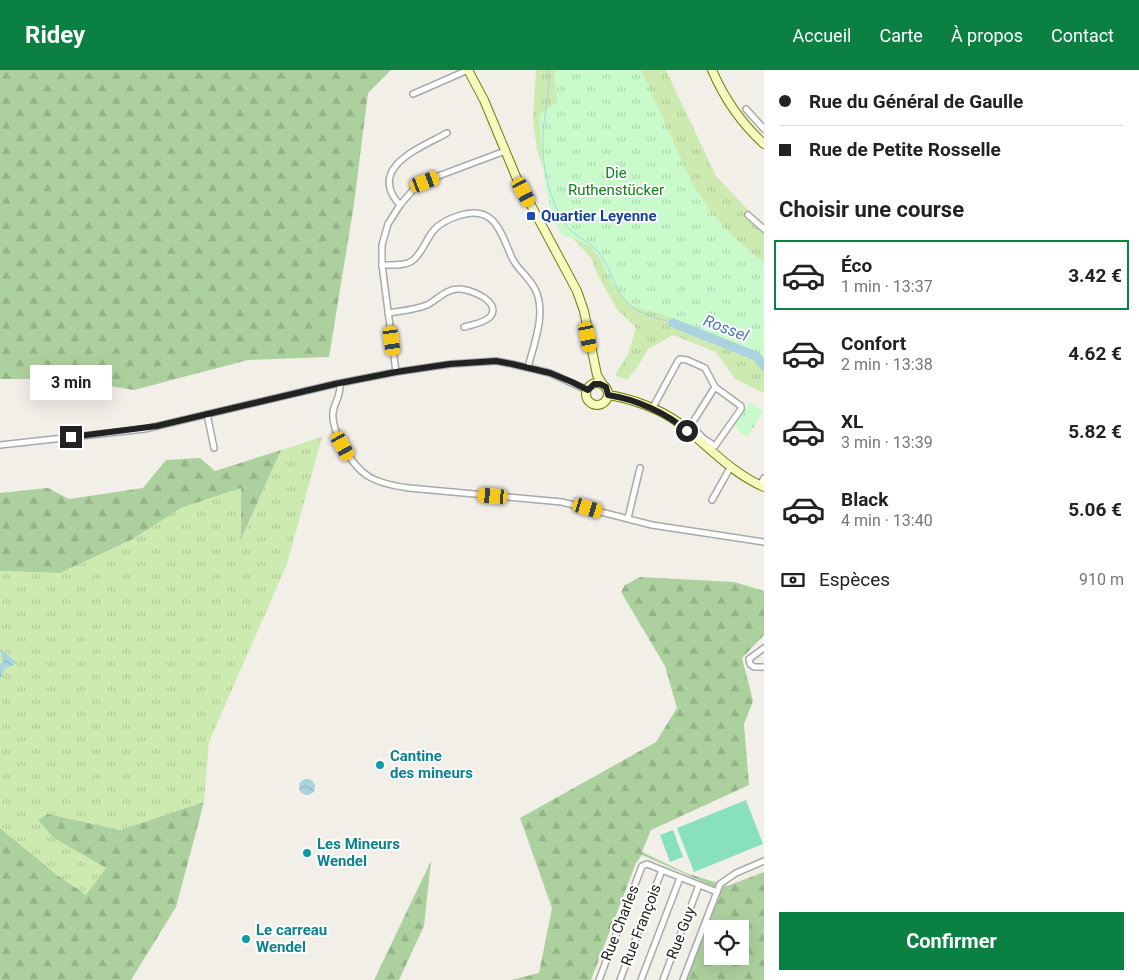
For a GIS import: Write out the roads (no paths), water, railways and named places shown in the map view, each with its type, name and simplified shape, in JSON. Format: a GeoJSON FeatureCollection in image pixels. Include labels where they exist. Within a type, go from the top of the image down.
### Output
{"type":"FeatureCollection","features":[{"type":"Feature","properties":{"kind":"main road"},"geometry":{"type":"LineString","coordinates":[[468,70],[484,100],[521,186],[577,291],[584,312],[597,374],[606,387],[608,395],[601,404],[593,404],[587,398],[588,390],[594,384],[597,374]]}},
{"type":"Feature","properties":{"kind":"main road"},"geometry":{"type":"LineString","coordinates":[[712,70],[741,120],[764,144]]}},
{"type":"Feature","properties":{"kind":"main road"},"geometry":{"type":"LineString","coordinates":[[594,384],[603,385]]}},
{"type":"Feature","properties":{"kind":"main road"},"geometry":{"type":"LineString","coordinates":[[608,395],[621,397],[652,409],[678,423],[701,440],[730,468],[763,484]]}},
{"type":"Feature","properties":{"kind":"street"},"geometry":{"type":"LineString","coordinates":[[412,94],[468,70]]}},
{"type":"Feature","properties":{"kind":"street"},"geometry":{"type":"LineString","coordinates":[[746,108],[764,129]]}},
{"type":"Feature","properties":{"kind":"street"},"geometry":{"type":"LineString","coordinates":[[400,205],[389,189],[388,178],[394,168],[405,157],[447,133]]}},
{"type":"Feature","properties":{"kind":"street"},"geometry":{"type":"LineString","coordinates":[[396,372],[382,265],[382,245],[388,224],[400,205],[413,190],[425,182],[505,151]]}},
{"type":"Feature","properties":{"kind":"street"},"geometry":{"type":"LineString","coordinates":[[382,265],[406,264],[413,261],[436,228],[453,218],[463,214],[479,213],[491,218],[497,224],[516,265],[530,281],[538,297],[540,307],[537,332],[528,367]]}},
{"type":"Feature","properties":{"kind":"street"},"geometry":{"type":"LineString","coordinates":[[748,215],[764,229]]}},
{"type":"Feature","properties":{"kind":"street"},"geometry":{"type":"LineString","coordinates":[[388,313],[417,308],[433,302],[452,290],[465,289],[486,299],[492,305],[492,311],[490,317],[485,320],[464,327]]}},
{"type":"Feature","properties":{"kind":"street"},"geometry":{"type":"LineString","coordinates":[[652,409],[676,363],[680,359],[687,360],[704,368],[715,387],[740,406],[741,409],[715,446],[701,440],[691,425],[715,387]]}},
{"type":"Feature","properties":{"kind":"street"},"geometry":{"type":"LineString","coordinates":[[0,445],[136,430],[308,390],[396,372],[450,364],[496,361],[528,367],[572,382],[588,390]]}},
{"type":"Feature","properties":{"kind":"street"},"geometry":{"type":"LineString","coordinates":[[340,384],[340,394],[332,414],[337,435],[355,466],[378,481],[409,488],[562,502],[652,525],[764,542]]}},
{"type":"Feature","properties":{"kind":"street"},"geometry":{"type":"LineString","coordinates":[[207,414],[214,448]]}},
{"type":"Feature","properties":{"kind":"street"},"geometry":{"type":"LineString","coordinates":[[628,518],[640,468]]}},
{"type":"Feature","properties":{"kind":"street"},"geometry":{"type":"LineString","coordinates":[[712,500],[730,468]]}},
{"type":"Feature","properties":{"kind":"street"},"geometry":{"type":"LineString","coordinates":[[764,648],[749,659],[750,664],[754,667],[764,667]]}},
{"type":"Feature","properties":{"kind":"street"},"geometry":{"type":"LineString","coordinates":[[684,980],[720,884],[726,879],[764,861]]}},
{"type":"Feature","properties":{"kind":"street","name":"Rue Charles"},"geometry":{"type":"LineString","coordinates":[[599,980],[642,866],[647,864],[662,870]]}},
{"type":"Feature","properties":{"kind":"street"},"geometry":{"type":"LineString","coordinates":[[662,870],[717,892]]}},
{"type":"Feature","properties":{"kind":"street","name":"Rue François"},"geometry":{"type":"LineString","coordinates":[[620,980],[662,870]]}},
{"type":"Feature","properties":{"kind":"street"},"geometry":{"type":"LineString","coordinates":[[641,980],[680,878]]}},
{"type":"Feature","properties":{"kind":"street","name":"Rue Guy"},"geometry":{"type":"LineString","coordinates":[[663,980],[699,885]]}},
{"type":"Feature","properties":{"kind":"water"},"geometry":{"type":"Polygon","coordinates":[[[0,649],[17,663],[4,669],[0,680],[0,665],[3,662],[0,649]]]}},
{"type":"Feature","properties":{"kind":"water"},"geometry":{"type":"Polygon","coordinates":[[[304,779],[310,779],[315,784],[313,793],[304,795],[299,790],[299,784],[304,779]]]}},
{"type":"Feature","properties":{"kind":"waterway"},"geometry":{"type":"LineString","coordinates":[[548,70],[549,90],[544,123],[543,148],[549,187],[558,211],[567,227],[600,254],[619,292],[631,306],[644,314],[673,323]]}},
{"type":"Feature","properties":{"kind":"waterway","name":"Rossel"},"geometry":{"type":"LineString","coordinates":[[673,323],[756,356],[764,366]]}},
{"type":"Feature","properties":{"kind":"place","name":"Quartier Leyenne"},"geometry":{"type":"Point","coordinates":[531,216]}},
{"type":"Feature","properties":{"kind":"place","name":"Cantine des mineurs"},"geometry":{"type":"Point","coordinates":[380,765]}},
{"type":"Feature","properties":{"kind":"place","name":"Les Mineurs Wendel"},"geometry":{"type":"Point","coordinates":[307,853]}},
{"type":"Feature","properties":{"kind":"place","name":"Le carreau Wendel"},"geometry":{"type":"Point","coordinates":[246,939]}},
{"type":"Feature","properties":{"kind":"park label","name":"Die Ruthenstücker"},"geometry":{"type":"Point","coordinates":[616,182]}}]}
